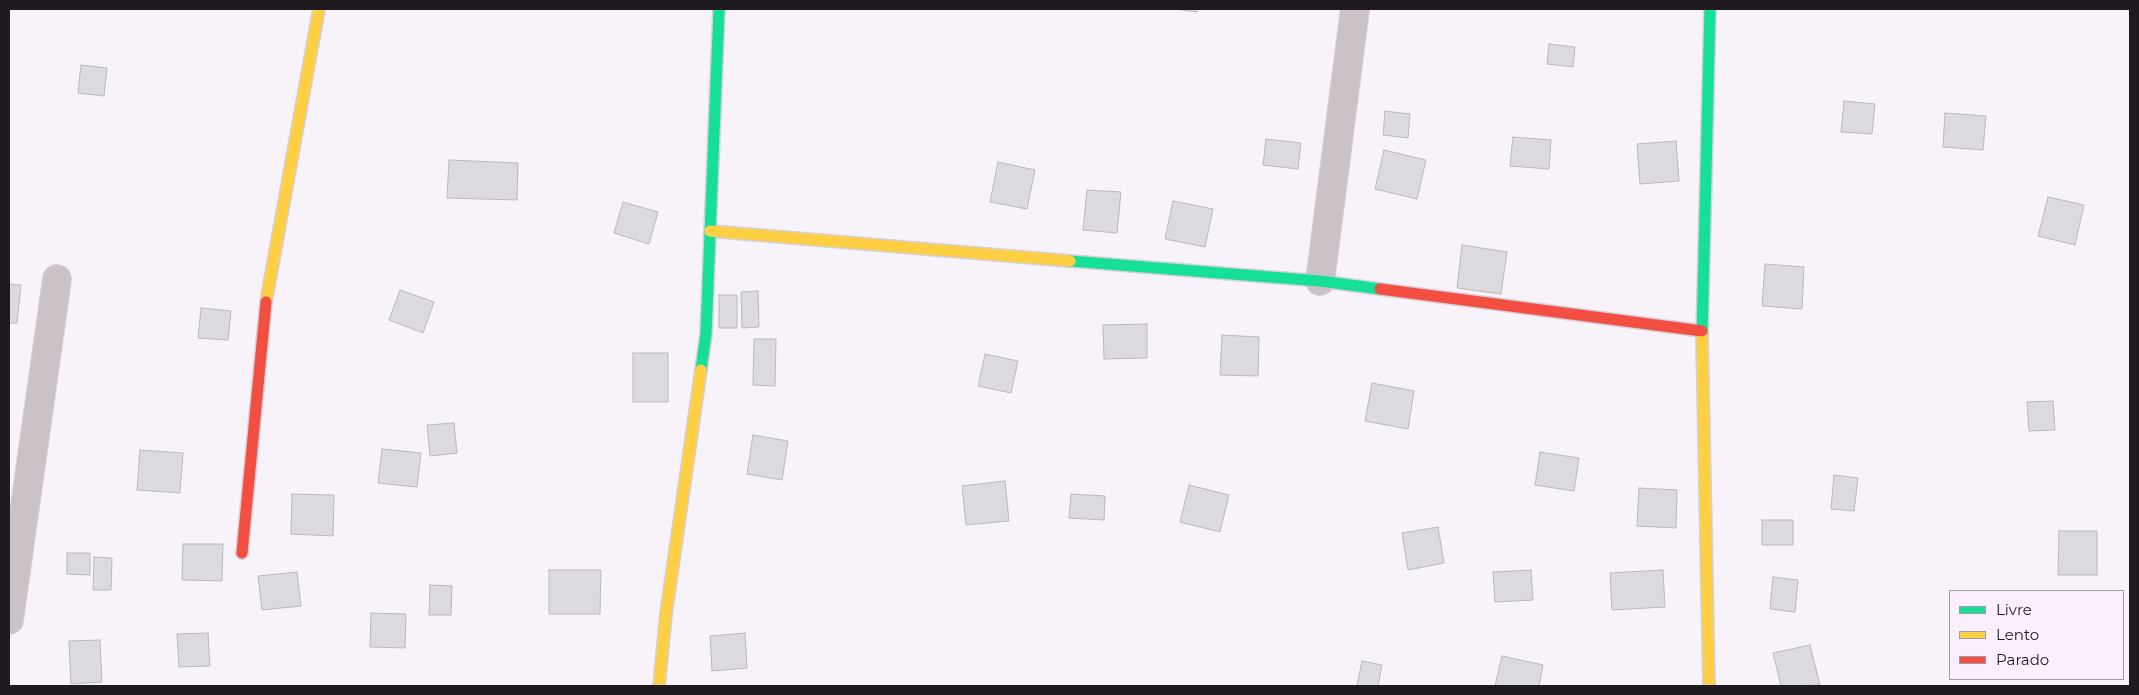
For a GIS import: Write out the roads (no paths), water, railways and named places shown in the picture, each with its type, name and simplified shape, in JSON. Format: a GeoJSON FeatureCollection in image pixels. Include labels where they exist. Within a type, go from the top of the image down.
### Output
{"type":"FeatureCollection","features":[{"type":"Feature","properties":{"kind":"street"},"geometry":{"type":"LineString","coordinates":[[242,553],[266,307],[319,9]]}},
{"type":"Feature","properties":{"kind":"street"},"geometry":{"type":"LineString","coordinates":[[659,686],[666,614],[706,334],[719,9]]}},
{"type":"Feature","properties":{"kind":"street"},"geometry":{"type":"LineString","coordinates":[[1320,281],[1355,9]]}},
{"type":"Feature","properties":{"kind":"street"},"geometry":{"type":"LineString","coordinates":[[1709,686],[1702,331],[1710,9]]}},
{"type":"Feature","properties":{"kind":"street"},"geometry":{"type":"LineString","coordinates":[[710,230],[1320,281],[1702,331]]}},
{"type":"Feature","properties":{"kind":"street"},"geometry":{"type":"LineString","coordinates":[[9,620],[57,279]]}}]}
